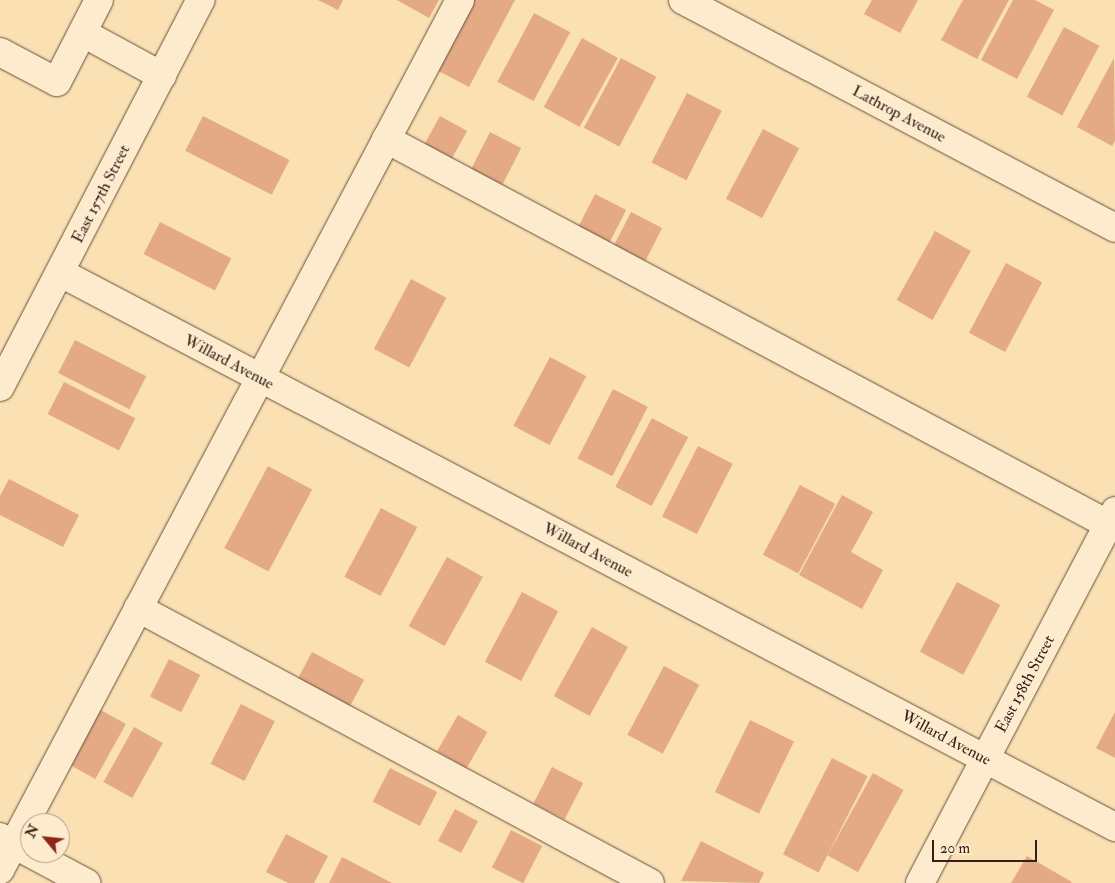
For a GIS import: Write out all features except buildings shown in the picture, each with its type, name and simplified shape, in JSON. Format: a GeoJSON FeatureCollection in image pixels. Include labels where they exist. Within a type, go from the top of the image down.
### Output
{"type":"FeatureCollection","features":[{"type":"Feature","properties":{"kind":"street"},"geometry":{"type":"LineString","coordinates":[[0,52],[57,82],[99,0]]}},
{"type":"Feature","properties":{"kind":"street","name":"East 157th Street"},"geometry":{"type":"LineString","coordinates":[[0,387],[61,274],[201,0]]}},
{"type":"Feature","properties":{"kind":"street"},"geometry":{"type":"LineString","coordinates":[[0,870],[7,841],[138,608],[460,0]]}},
{"type":"Feature","properties":{"kind":"street","name":"Lathrop Avenue"},"geometry":{"type":"LineString","coordinates":[[683,0],[1115,228]]}},
{"type":"Feature","properties":{"kind":"street"},"geometry":{"type":"LineString","coordinates":[[83,33],[162,76]]}},
{"type":"Feature","properties":{"kind":"street"},"geometry":{"type":"LineString","coordinates":[[386,139],[1113,521]]}},
{"type":"Feature","properties":{"kind":"street","name":"Willard Avenue"},"geometry":{"type":"LineString","coordinates":[[61,274],[1115,827]]}},
{"type":"Feature","properties":{"kind":"street","name":"East 158th Street"},"geometry":{"type":"LineString","coordinates":[[920,883],[1113,521]]}},
{"type":"Feature","properties":{"kind":"street"},"geometry":{"type":"LineString","coordinates":[[138,608],[650,883]]}},
{"type":"Feature","properties":{"kind":"street"},"geometry":{"type":"LineString","coordinates":[[7,841],[86,883]]}}]}
